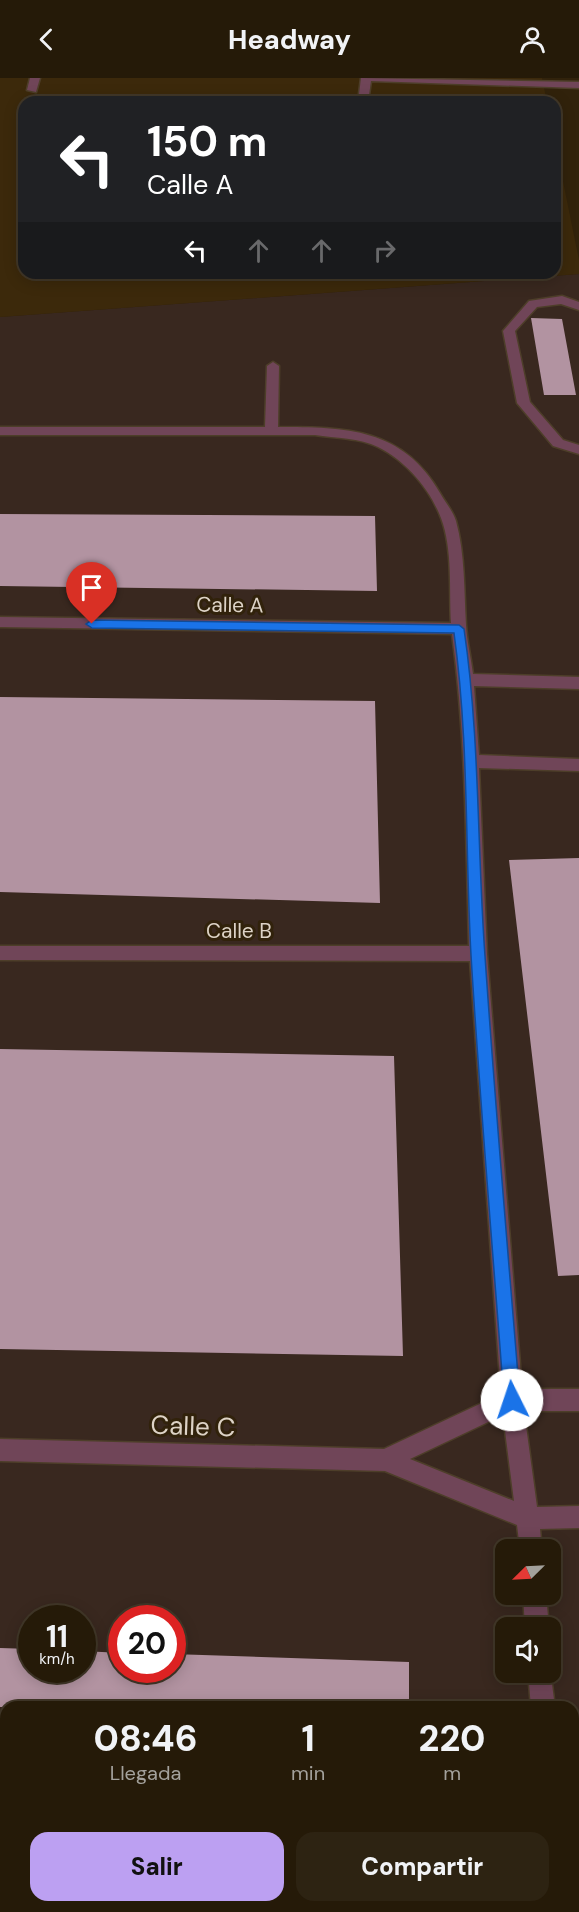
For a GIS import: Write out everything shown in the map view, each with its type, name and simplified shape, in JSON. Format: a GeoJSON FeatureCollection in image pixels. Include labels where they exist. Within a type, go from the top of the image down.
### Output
{"type":"FeatureCollection","features":[{"type":"Feature","properties":{"kind":"lane"},"geometry":{"type":"LineString","coordinates":[[33,90],[35,78]]}},
{"type":"Feature","properties":{"kind":"lane"},"geometry":{"type":"LineString","coordinates":[[364,96],[366,78],[579,82]]}},
{"type":"Feature","properties":{"kind":"lane"},"geometry":{"type":"LineString","coordinates":[[579,306],[561,300],[533,304],[509,331],[524,404],[558,443],[579,450]]}},
{"type":"Feature","properties":{"kind":"lane"},"geometry":{"type":"LineString","coordinates":[[271,432],[273,366]]}},
{"type":"Feature","properties":{"kind":"lane"},"geometry":{"type":"LineString","coordinates":[[0,431],[315,431],[348,435],[381,444],[403,456],[423,475],[448,518],[466,680],[478,954],[512,1400],[530,1539]]}},
{"type":"Feature","properties":{"kind":"lane","name":"Calle A"},"geometry":{"type":"LineString","coordinates":[[0,622],[459,629]]}},
{"type":"Feature","properties":{"kind":"lane"},"geometry":{"type":"LineString","coordinates":[[466,680],[579,683]]}},
{"type":"Feature","properties":{"kind":"lane"},"geometry":{"type":"LineString","coordinates":[[471,761],[579,765]]}},
{"type":"Feature","properties":{"kind":"lane","name":"Calle B"},"geometry":{"type":"LineString","coordinates":[[0,953],[478,954]]}},
{"type":"Feature","properties":{"kind":"lane","name":"Calle C"},"geometry":{"type":"LineString","coordinates":[[385,1460],[512,1400],[579,1400]]}},
{"type":"Feature","properties":{"kind":"lane","name":"Calle C"},"geometry":{"type":"LineString","coordinates":[[0,1449],[385,1460],[528,1518],[579,1517]]}},
{"type":"Feature","properties":{"kind":"lane"},"geometry":{"type":"LineString","coordinates":[[541,1683],[542,1701]]}},
{"type":"Feature","properties":{"kind":"shaded area"},"geometry":{"type":"Polygon","coordinates":[[[0,78],[542,78],[546,96],[18,96],[18,279],[512,279],[0,317],[0,78]]]}},
{"type":"Feature","properties":{"kind":"shaded area"},"geometry":{"type":"Polygon","coordinates":[[[561,172],[579,260],[579,274],[561,275],[561,172]]]}},
{"type":"Feature","properties":{"kind":"shaded area"},"geometry":{"type":"Polygon","coordinates":[[[579,274],[579,1701],[0,1701],[0,317],[512,279],[561,279],[561,275],[579,274]]]}},
{"type":"Feature","properties":{"kind":"building"},"geometry":{"type":"Polygon","coordinates":[[[531,318],[562,319],[576,395],[544,395],[531,318]]]}},
{"type":"Feature","properties":{"kind":"building"},"geometry":{"type":"Polygon","coordinates":[[[0,514],[375,516],[377,591],[0,586],[0,514]]]}},
{"type":"Feature","properties":{"kind":"building"},"geometry":{"type":"Polygon","coordinates":[[[0,697],[375,701],[380,903],[0,892],[0,697]]]}},
{"type":"Feature","properties":{"kind":"building"},"geometry":{"type":"Polygon","coordinates":[[[579,858],[579,1275],[558,1276],[509,860],[579,858]]]}},
{"type":"Feature","properties":{"kind":"building"},"geometry":{"type":"Polygon","coordinates":[[[0,1049],[394,1056],[403,1356],[0,1349],[0,1049]]]}},
{"type":"Feature","properties":{"kind":"building"},"geometry":{"type":"Polygon","coordinates":[[[0,1648],[18,1649],[18,1683],[96,1683],[96,1652],[108,1652],[108,1683],[186,1683],[186,1654],[409,1662],[409,1701],[0,1701],[0,1648]]]}},
{"type":"Feature","properties":{"kind":"route"},"geometry":{"type":"LineString","coordinates":[[92,624],[459,629],[466,680],[478,954],[512,1400]]}}]}
